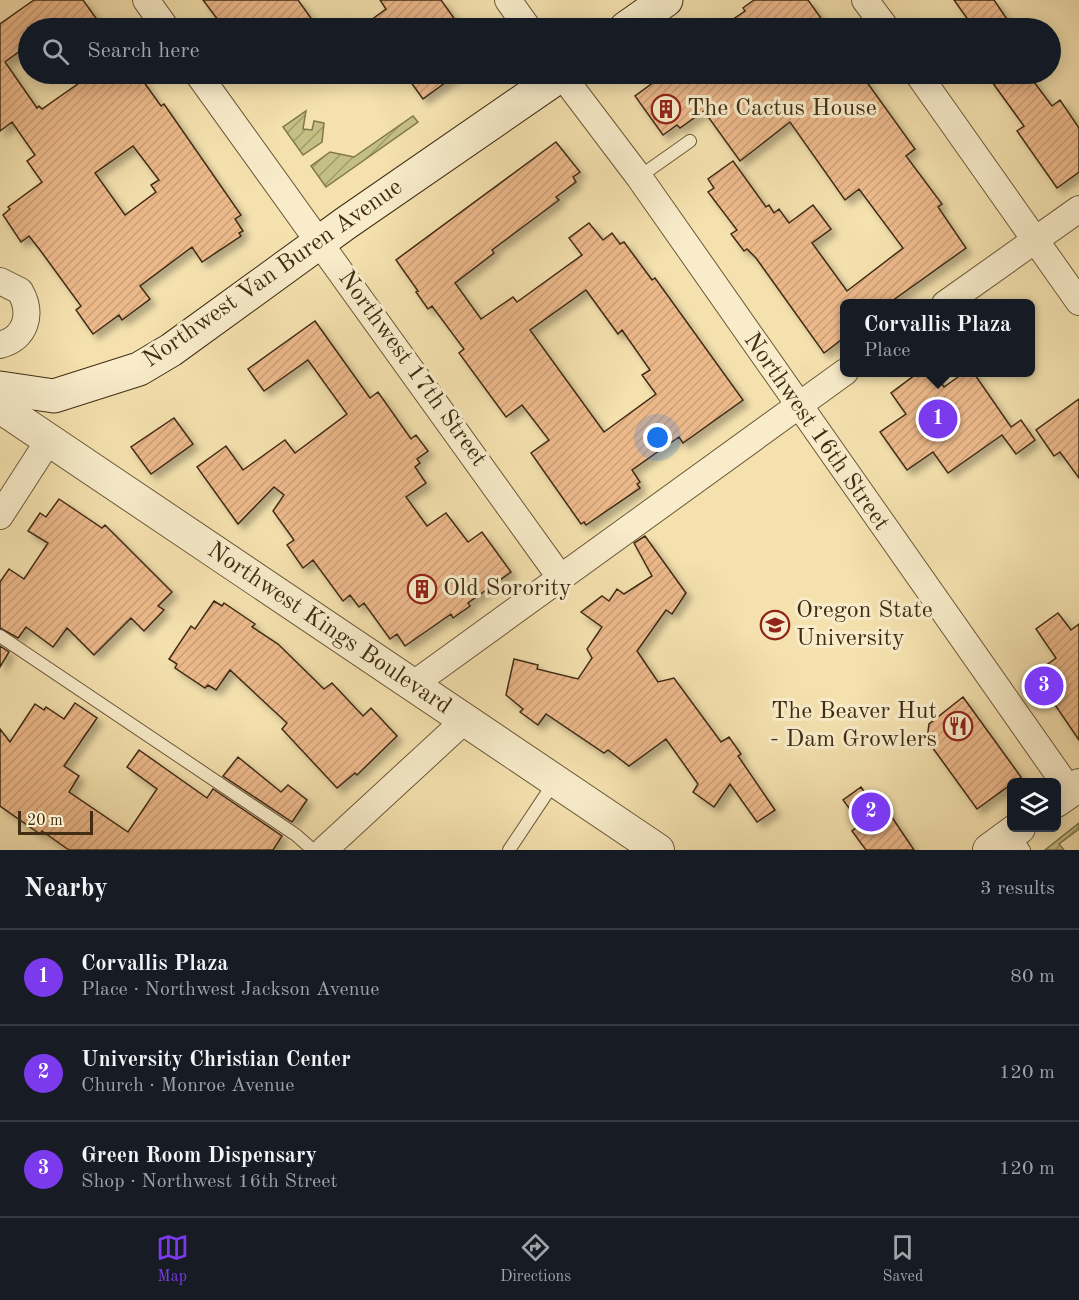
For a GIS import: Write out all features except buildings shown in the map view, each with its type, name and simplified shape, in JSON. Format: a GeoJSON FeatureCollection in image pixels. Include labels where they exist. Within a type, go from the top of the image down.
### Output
{"type":"FeatureCollection","features":[{"type":"Feature","properties":{"kind":"main road"},"geometry":{"type":"LineString","coordinates":[[640,18],[666,0]]}},
{"type":"Feature","properties":{"kind":"main road","name":"Northwest Van Buren Avenue"},"geometry":{"type":"LineString","coordinates":[[54,396],[139,369],[171,350],[320,242],[547,84]]}},
{"type":"Feature","properties":{"kind":"main road"},"geometry":{"type":"LineString","coordinates":[[0,388],[54,396]]}},
{"type":"Feature","properties":{"kind":"street"},"geometry":{"type":"LineString","coordinates":[[146,0],[159,18]]}},
{"type":"Feature","properties":{"kind":"street"},"geometry":{"type":"LineString","coordinates":[[508,0],[521,18]]}},
{"type":"Feature","properties":{"kind":"street"},"geometry":{"type":"LineString","coordinates":[[865,0],[878,18]]}},
{"type":"Feature","properties":{"kind":"street","name":"Northwest 17th Street"},"geometry":{"type":"LineString","coordinates":[[205,84],[561,577]]}},
{"type":"Feature","properties":{"kind":"street","name":"Northwest 16th Street"},"geometry":{"type":"LineString","coordinates":[[569,84],[639,177],[1068,792]]}},
{"type":"Feature","properties":{"kind":"street"},"geometry":{"type":"LineString","coordinates":[[925,84],[1079,302]]}},
{"type":"Feature","properties":{"kind":"street"},"geometry":{"type":"LineString","coordinates":[[951,299],[1079,210]]}},
{"type":"Feature","properties":{"kind":"street"},"geometry":{"type":"LineString","coordinates":[[0,281],[20,291],[28,312],[21,333],[12,341],[0,345]]}},
{"type":"Feature","properties":{"kind":"street"},"geometry":{"type":"LineString","coordinates":[[411,686],[840,376]]}},
{"type":"Feature","properties":{"kind":"street"},"geometry":{"type":"LineString","coordinates":[[0,516],[49,440],[54,396]]}},
{"type":"Feature","properties":{"kind":"street","name":"Northwest Kings Boulevard"},"geometry":{"type":"LineString","coordinates":[[0,407],[411,686],[658,850]]}},
{"type":"Feature","properties":{"kind":"street"},"geometry":{"type":"LineString","coordinates":[[324,850],[465,720]]}},
{"type":"Feature","properties":{"kind":"lane"},"geometry":{"type":"LineString","coordinates":[[639,177],[690,141]]}},
{"type":"Feature","properties":{"kind":"lane"},"geometry":{"type":"LineString","coordinates":[[0,636],[286,829],[313,850]]}},
{"type":"Feature","properties":{"kind":"lane"},"geometry":{"type":"LineString","coordinates":[[509,850],[555,780]]}},
{"type":"Feature","properties":{"kind":"shaded area"},"geometry":{"type":"Polygon","coordinates":[[[306,111],[303,129],[312,130],[314,121],[324,123],[322,142],[303,155],[283,127],[306,111]]]}},
{"type":"Feature","properties":{"kind":"shaded area"},"geometry":{"type":"Polygon","coordinates":[[[413,116],[418,122],[326,187],[311,166],[330,152],[354,157],[413,116]]]}},
{"type":"Feature","properties":{"kind":"shaded area"},"geometry":{"type":"Polygon","coordinates":[[[1079,823],[1079,829],[1059,844],[1064,850],[1045,850],[1079,823]]]}},
{"type":"Feature","properties":{"kind":"place","name":"The Cactus House"},"geometry":{"type":"Point","coordinates":[666,109]}},
{"type":"Feature","properties":{"kind":"place","name":"Corvallis Plaza"},"geometry":{"type":"Point","coordinates":[938,419]}},
{"type":"Feature","properties":{"kind":"place","name":"Old Sorority"},"geometry":{"type":"Point","coordinates":[422,589]}},
{"type":"Feature","properties":{"kind":"place","name":"Oregon State University"},"geometry":{"type":"Point","coordinates":[775,625]}},
{"type":"Feature","properties":{"kind":"place","name":"Green Room Dispensary"},"geometry":{"type":"Point","coordinates":[1044,686]}},
{"type":"Feature","properties":{"kind":"place","name":"The Beaver Hut - Dam Growlers"},"geometry":{"type":"Point","coordinates":[958,726]}},
{"type":"Feature","properties":{"kind":"place","name":"University Christian Center"},"geometry":{"type":"Point","coordinates":[871,812]}}]}
